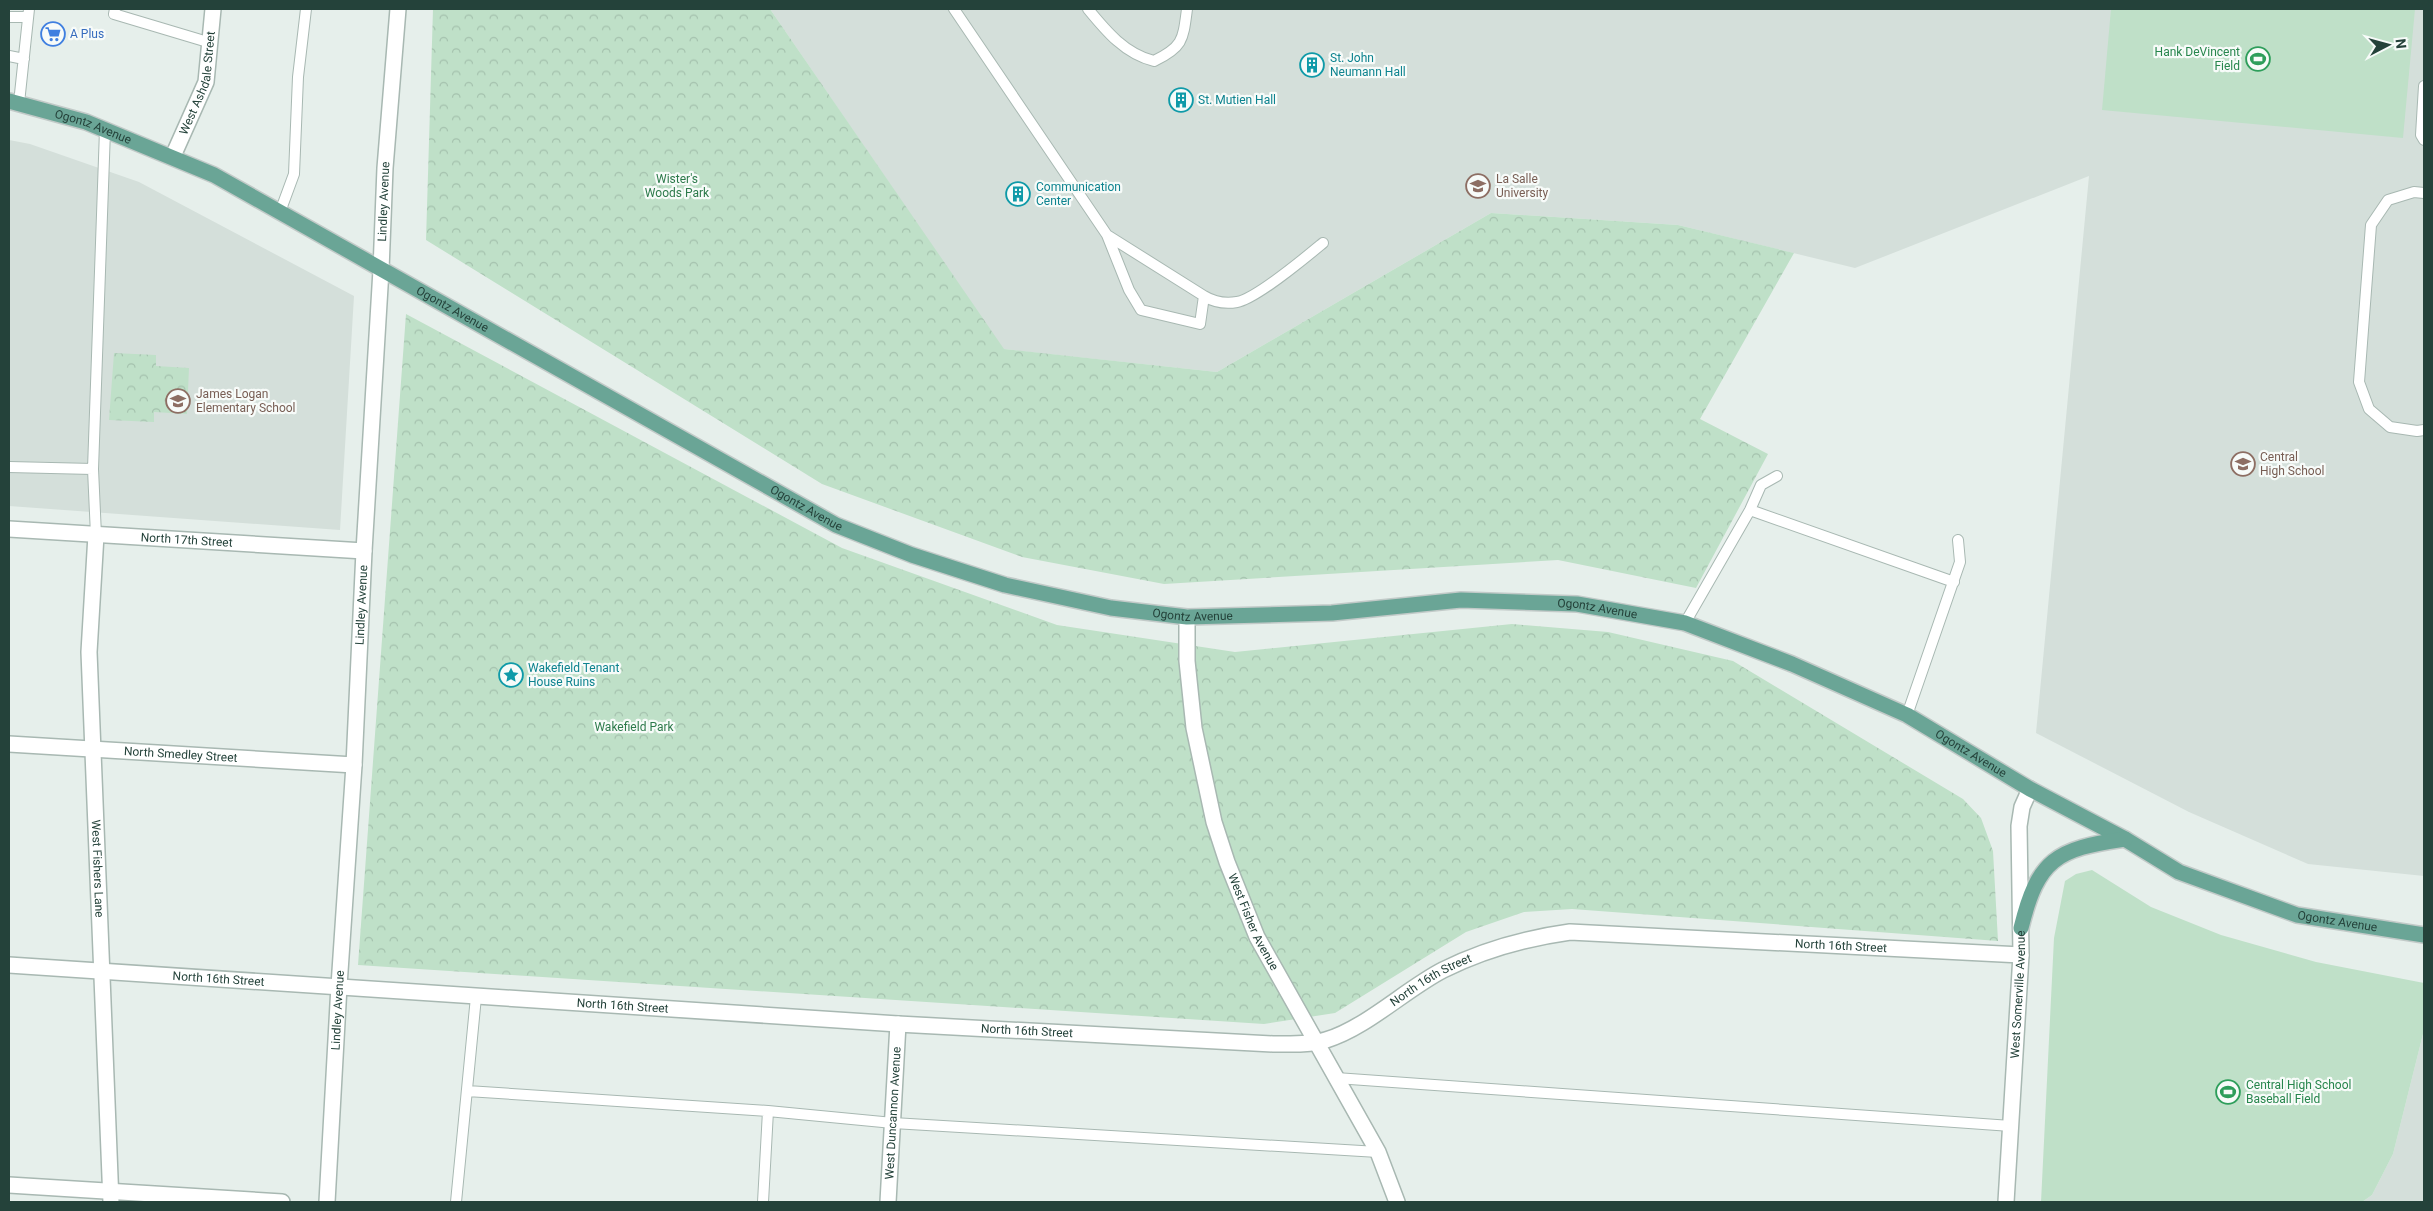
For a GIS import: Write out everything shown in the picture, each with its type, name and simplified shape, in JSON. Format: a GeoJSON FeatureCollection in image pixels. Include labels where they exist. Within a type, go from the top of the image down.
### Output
{"type":"FeatureCollection","features":[{"type":"Feature","properties":{"kind":"main road","name":"Ogontz Avenue"},"geometry":{"type":"LineString","coordinates":[[14,102],[105,130],[173,156],[214,175],[836,525],[912,555],[1005,585],[1111,608],[1187,617],[1332,613],[1461,600],[1577,604],[1685,623],[1792,664],[1907,715],[2030,789],[2124,839],[2179,872],[2297,915],[2424,935]]}},
{"type":"Feature","properties":{"kind":"main road"},"geometry":{"type":"LineString","coordinates":[[2021,928],[2028,901],[2042,873],[2053,860],[2066,852],[2098,843],[2124,839]]}},
{"type":"Feature","properties":{"kind":"street","name":"West Ashdale Street"},"geometry":{"type":"LineString","coordinates":[[173,156],[206,82],[214,9]]}},
{"type":"Feature","properties":{"kind":"street","name":"Lindley Avenue"},"geometry":{"type":"LineString","coordinates":[[327,1202],[382,270],[385,168],[398,9]]}},
{"type":"Feature","properties":{"kind":"street","name":"North 17th Street"},"geometry":{"type":"LineString","coordinates":[[9,529],[364,551]]}},
{"type":"Feature","properties":{"kind":"street","name":"West Fishers Lane"},"geometry":{"type":"LineString","coordinates":[[96,535],[89,652],[111,1197]]}},
{"type":"Feature","properties":{"kind":"street","name":"West Fisher Avenue"},"geometry":{"type":"LineString","coordinates":[[1187,617],[1187,661],[1194,728],[1214,822],[1230,870],[1257,937],[1378,1152],[1397,1202]]}},
{"type":"Feature","properties":{"kind":"street","name":"North Smedley Street"},"geometry":{"type":"LineString","coordinates":[[9,744],[354,765]]}},
{"type":"Feature","properties":{"kind":"street","name":"West Somerville Avenue"},"geometry":{"type":"LineString","coordinates":[[2006,1202],[2021,956],[2019,826],[2022,807],[2030,789]]}},
{"type":"Feature","properties":{"kind":"street","name":"North 16th Street"},"geometry":{"type":"LineString","coordinates":[[9,965],[898,1024],[1273,1044],[1315,1042],[1345,1032],[1443,970],[1480,954],[1539,936],[1570,932],[2021,956]]}},
{"type":"Feature","properties":{"kind":"street","name":"West Duncannon Avenue"},"geometry":{"type":"LineString","coordinates":[[888,1202],[898,1024]]}},
{"type":"Feature","properties":{"kind":"street"},"geometry":{"type":"LineString","coordinates":[[9,1186],[111,1197],[282,1202]]}},
{"type":"Feature","properties":{"kind":"lane"},"geometry":{"type":"LineString","coordinates":[[115,9],[114,14],[211,43]]}},
{"type":"Feature","properties":{"kind":"lane"},"geometry":{"type":"LineString","coordinates":[[280,212],[294,174],[298,77],[306,9]]}},
{"type":"Feature","properties":{"kind":"lane"},"geometry":{"type":"LineString","coordinates":[[954,9],[1107,235],[1129,290],[1142,310],[1200,324],[1204,296]]}},
{"type":"Feature","properties":{"kind":"lane"},"geometry":{"type":"LineString","coordinates":[[1088,9],[1106,32],[1137,57],[1154,61],[1174,52],[1184,34],[1187,9]]}},
{"type":"Feature","properties":{"kind":"lane"},"geometry":{"type":"LineString","coordinates":[[9,17],[28,13],[24,59],[14,102]]}},
{"type":"Feature","properties":{"kind":"lane"},"geometry":{"type":"LineString","coordinates":[[9,56],[24,59]]}},
{"type":"Feature","properties":{"kind":"lane"},"geometry":{"type":"LineString","coordinates":[[2424,86],[2421,135],[2424,140]]}},
{"type":"Feature","properties":{"kind":"lane"},"geometry":{"type":"LineString","coordinates":[[96,535],[92,469],[105,130]]}},
{"type":"Feature","properties":{"kind":"lane"},"geometry":{"type":"LineString","coordinates":[[2424,193],[2414,192],[2388,200],[2371,225],[2359,382],[2369,409],[2390,426],[2417,431],[2424,430]]}},
{"type":"Feature","properties":{"kind":"lane"},"geometry":{"type":"LineString","coordinates":[[1107,235],[1215,302],[1238,302],[1265,288],[1323,243]]}},
{"type":"Feature","properties":{"kind":"lane"},"geometry":{"type":"LineString","coordinates":[[9,467],[92,469]]}},
{"type":"Feature","properties":{"kind":"lane"},"geometry":{"type":"LineString","coordinates":[[1685,623],[1750,510],[1761,486],[1777,476]]}},
{"type":"Feature","properties":{"kind":"lane"},"geometry":{"type":"LineString","coordinates":[[1750,510],[1954,582]]}},
{"type":"Feature","properties":{"kind":"lane"},"geometry":{"type":"LineString","coordinates":[[1907,715],[1960,562],[1958,540]]}},
{"type":"Feature","properties":{"kind":"lane"},"geometry":{"type":"LineString","coordinates":[[456,1202],[476,997]]}},
{"type":"Feature","properties":{"kind":"lane"},"geometry":{"type":"LineString","coordinates":[[1336,1078],[2011,1126]]}},
{"type":"Feature","properties":{"kind":"lane"},"geometry":{"type":"LineString","coordinates":[[467,1091],[768,1112],[893,1123],[1378,1152]]}},
{"type":"Feature","properties":{"kind":"lane"},"geometry":{"type":"LineString","coordinates":[[763,1202],[768,1112]]}},
{"type":"Feature","properties":{"kind":"shaded area","name":"La Salle University"},"geometry":{"type":"Polygon","coordinates":[[[770,9],[2424,9],[2424,876],[2308,864],[2189,812],[2036,733],[2089,176],[1855,268],[1678,225],[1491,213],[1217,372],[1003,349],[770,9]]]}},
{"type":"Feature","properties":{"kind":"shaded area","name":"James Logan Elementary School"},"geometry":{"type":"Polygon","coordinates":[[[9,140],[30,144],[139,182],[354,296],[340,530],[9,506],[9,140]]]}},
{"type":"Feature","properties":{"kind":"shaded area"},"geometry":{"type":"Polygon","coordinates":[[[2424,1030],[2424,1202],[2362,1202],[2372,1195],[2393,1154],[2424,1030]]]}},
{"type":"Feature","properties":{"kind":"green space","name":"Wister's Woods Park"},"geometry":{"type":"Polygon","coordinates":[[[433,9],[770,9],[1004,349],[1217,372],[1491,213],[1678,225],[1794,253],[1700,419],[1768,454],[1696,588],[1558,560],[1164,584],[1022,557],[822,484],[426,240],[433,9]]]}},
{"type":"Feature","properties":{"kind":"green space","name":"Hank DeVincent Field"},"geometry":{"type":"Polygon","coordinates":[[[2111,9],[2415,9],[2403,138],[2102,110],[2111,9]]]}},
{"type":"Feature","properties":{"kind":"green space","name":"Wakefield Park"},"geometry":{"type":"Polygon","coordinates":[[[406,314],[842,548],[1057,625],[1235,652],[1512,624],[1608,632],[1733,661],[1963,799],[1981,818],[1993,851],[1998,941],[1572,909],[1524,912],[1466,932],[1335,1013],[1264,1024],[358,965],[406,314]]]}},
{"type":"Feature","properties":{"kind":"green space"},"geometry":{"type":"Polygon","coordinates":[[[114,353],[156,355],[156,366],[189,368],[187,414],[154,412],[154,422],[109,420],[114,353]]]}},
{"type":"Feature","properties":{"kind":"green space","name":"Central High School Baseball Field"},"geometry":{"type":"Polygon","coordinates":[[[2092,870],[2151,907],[2221,935],[2316,962],[2424,983],[2424,1030],[2393,1154],[2372,1195],[2362,1202],[2041,1202],[2054,938],[2065,881],[2076,874],[2092,870]]]}},
{"type":"Feature","properties":{"kind":"place","name":"A Plus"},"geometry":{"type":"Point","coordinates":[53,34]}},
{"type":"Feature","properties":{"kind":"place","name":"Hank DeVincent Field"},"geometry":{"type":"Point","coordinates":[2258,59]}},
{"type":"Feature","properties":{"kind":"place","name":"St. John Neumann Hall"},"geometry":{"type":"Point","coordinates":[1312,65]}},
{"type":"Feature","properties":{"kind":"place","name":"St. Mutien Hall"},"geometry":{"type":"Point","coordinates":[1181,100]}},
{"type":"Feature","properties":{"kind":"place","name":"La Salle University"},"geometry":{"type":"Point","coordinates":[1478,186]}},
{"type":"Feature","properties":{"kind":"place","name":"Communication Center"},"geometry":{"type":"Point","coordinates":[1018,194]}},
{"type":"Feature","properties":{"kind":"place","name":"James Logan Elementary School"},"geometry":{"type":"Point","coordinates":[178,401]}},
{"type":"Feature","properties":{"kind":"place","name":"Central High School"},"geometry":{"type":"Point","coordinates":[2243,464]}},
{"type":"Feature","properties":{"kind":"place","name":"Wakefield Tenant House Ruins"},"geometry":{"type":"Point","coordinates":[511,675]}},
{"type":"Feature","properties":{"kind":"place","name":"Central High School Baseball Field"},"geometry":{"type":"Point","coordinates":[2228,1092]}}]}
